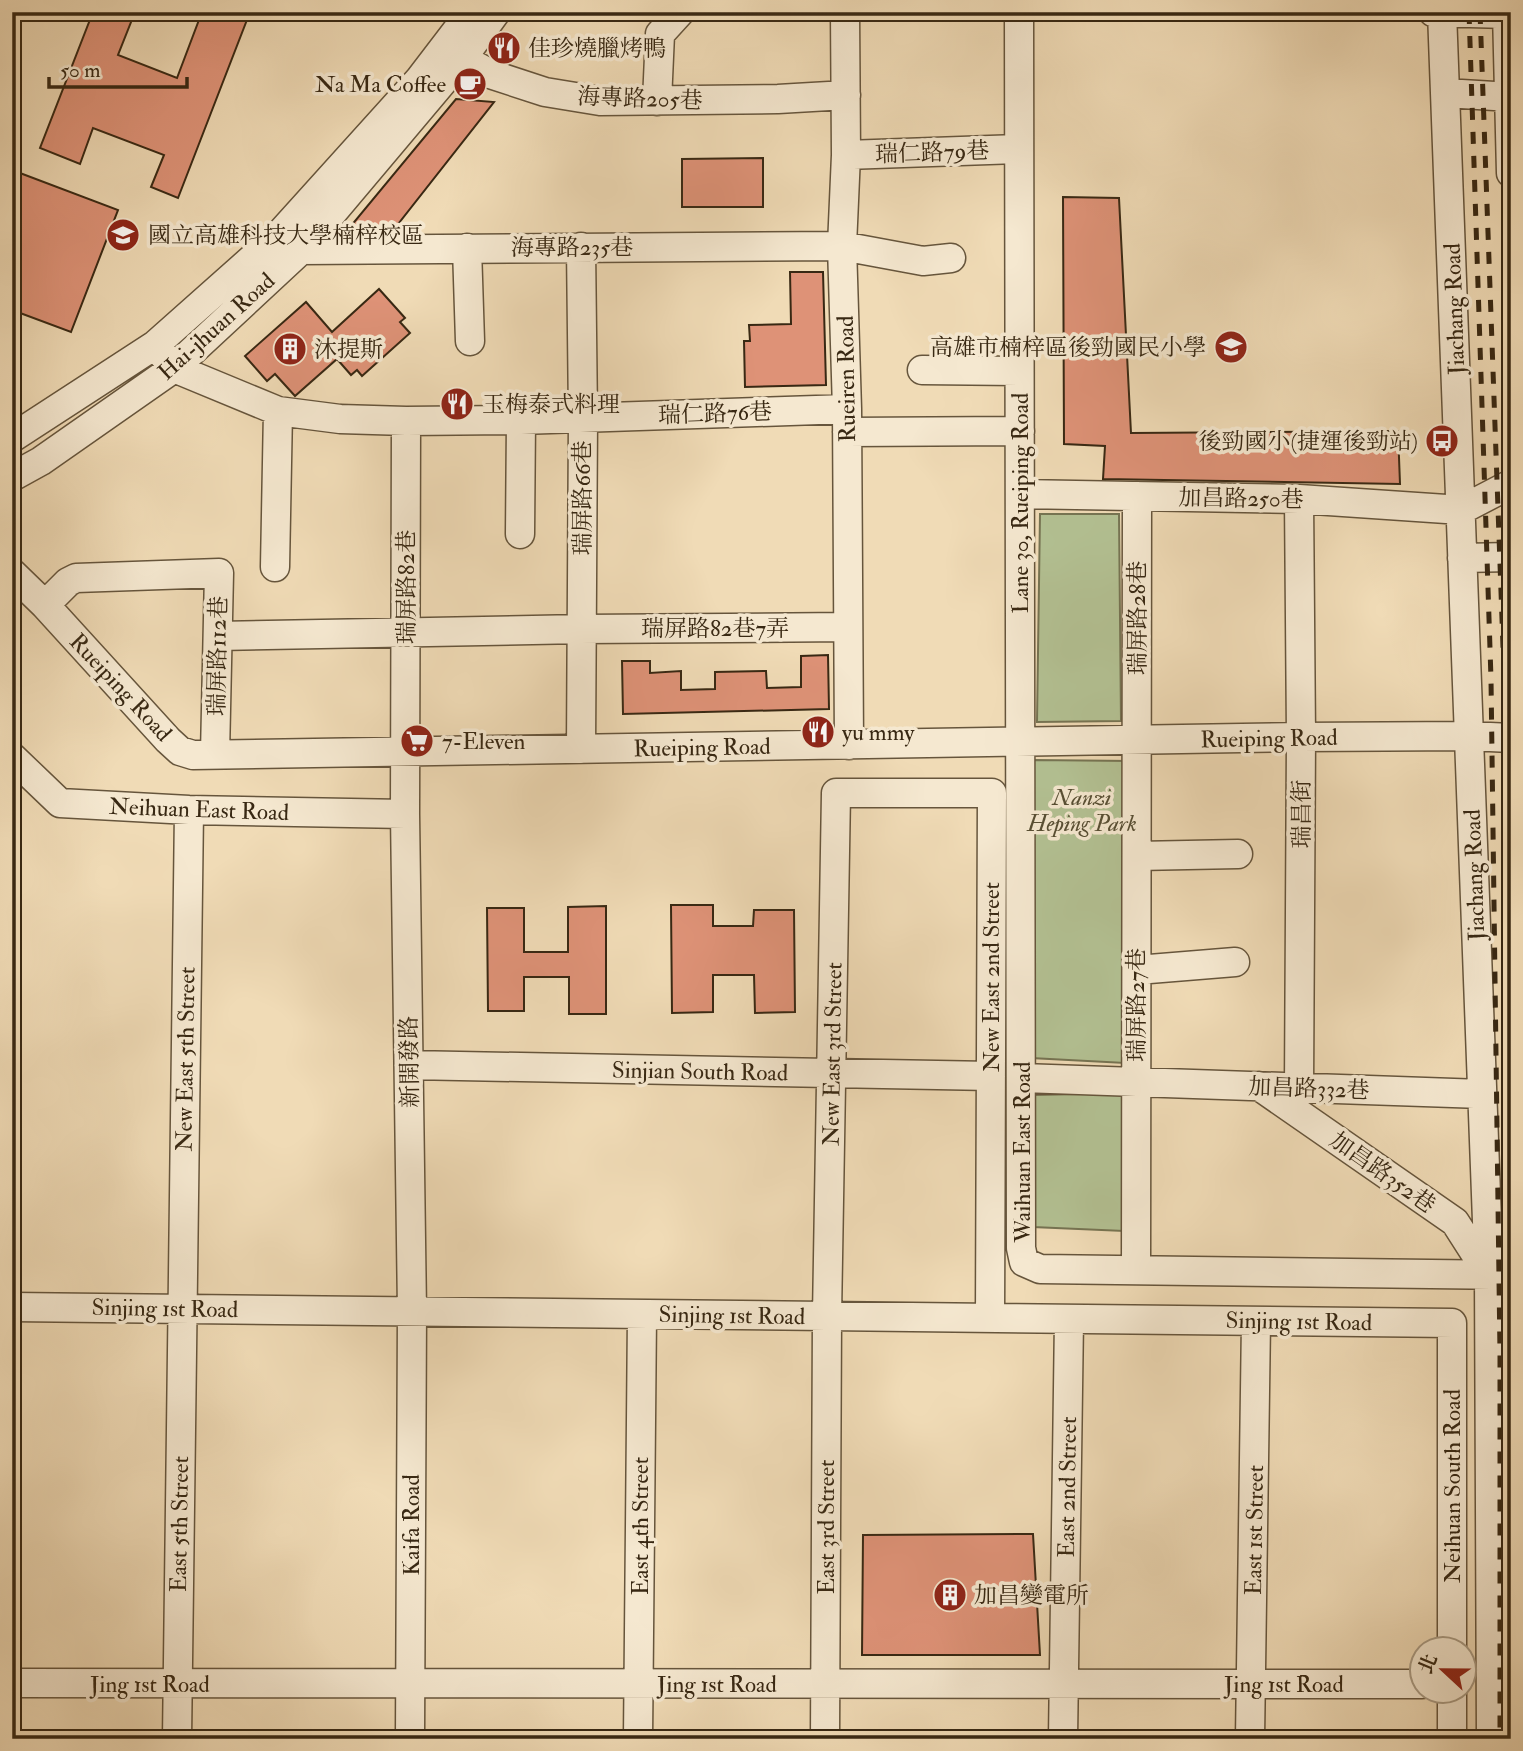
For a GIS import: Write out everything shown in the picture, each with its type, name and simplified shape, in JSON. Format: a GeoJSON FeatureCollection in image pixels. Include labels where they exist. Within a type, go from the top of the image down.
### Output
{"type":"FeatureCollection","features":[{"type":"Feature","properties":{"kind":"street","name":"Hai-jhuan Road"},"geometry":{"type":"LineString","coordinates":[[12,477],[41,461],[174,368],[301,250],[452,55],[471,12]]}},
{"type":"Feature","properties":{"kind":"street","name":"Hai-jhuan Road"},"geometry":{"type":"LineString","coordinates":[[12,438],[155,345],[281,234],[419,80],[452,55],[496,12]]}},
{"type":"Feature","properties":{"kind":"street"},"geometry":{"type":"LineString","coordinates":[[657,101],[660,34],[680,12]]}},
{"type":"Feature","properties":{"kind":"street","name":"Rueiren Road"},"geometry":{"type":"LineString","coordinates":[[845,12],[846,155],[842,246],[847,420],[849,745]]}},
{"type":"Feature","properties":{"kind":"street","name":"Lane 30, Rueiping Road"},"geometry":{"type":"LineString","coordinates":[[1018,12],[1020,742]]}},
{"type":"Feature","properties":{"kind":"street"},"geometry":{"type":"LineString","coordinates":[[1439,13],[1507,13],[1511,173]]}},
{"type":"Feature","properties":{"kind":"street","name":"Jiachang Road"},"geometry":{"type":"LineString","coordinates":[[1439,13],[1445,93],[1482,1094],[1500,1275],[1491,1739]]}},
{"type":"Feature","properties":{"kind":"street","name":"海專路205巷"},"geometry":{"type":"LineString","coordinates":[[452,55],[493,75],[545,92],[600,101],[778,99],[846,95]]}},
{"type":"Feature","properties":{"kind":"street"},"geometry":{"type":"LineString","coordinates":[[1445,93],[1510,97]]}},
{"type":"Feature","properties":{"kind":"street","name":"瑞仁路79巷"},"geometry":{"type":"LineString","coordinates":[[846,155],[1019,149]]}},
{"type":"Feature","properties":{"kind":"street","name":"海專路235巷"},"geometry":{"type":"LineString","coordinates":[[301,250],[842,246],[923,261],[951,258]]}},
{"type":"Feature","properties":{"kind":"street","name":"瑞屏路66巷"},"geometry":{"type":"LineString","coordinates":[[581,247],[581,749]]}},
{"type":"Feature","properties":{"kind":"street"},"geometry":{"type":"LineString","coordinates":[[467,248],[470,341]]}},
{"type":"Feature","properties":{"kind":"street"},"geometry":{"type":"LineString","coordinates":[[155,345],[174,368],[278,411],[340,419],[407,421],[583,418]]}},
{"type":"Feature","properties":{"kind":"street"},"geometry":{"type":"LineString","coordinates":[[922,370],[1019,371]]}},
{"type":"Feature","properties":{"kind":"street"},"geometry":{"type":"LineString","coordinates":[[275,567],[278,411]]}},
{"type":"Feature","properties":{"kind":"street","name":"瑞仁路76巷"},"geometry":{"type":"LineString","coordinates":[[583,418],[847,420],[1020,431]]}},
{"type":"Feature","properties":{"kind":"street"},"geometry":{"type":"LineString","coordinates":[[520,534],[521,420]]}},
{"type":"Feature","properties":{"kind":"street","name":"瑞屏路82巷"},"geometry":{"type":"LineString","coordinates":[[404,814],[407,421]]}},
{"type":"Feature","properties":{"kind":"street"},"geometry":{"type":"LineString","coordinates":[[1461,510],[1511,484]]}},
{"type":"Feature","properties":{"kind":"street","name":"加昌路250巷"},"geometry":{"type":"LineString","coordinates":[[1020,494],[1299,499],[1461,510]]}},
{"type":"Feature","properties":{"kind":"street","name":"瑞屏路28巷"},"geometry":{"type":"LineString","coordinates":[[1137,496],[1138,740]]}},
{"type":"Feature","properties":{"kind":"street","name":"瑞昌街"},"geometry":{"type":"LineString","coordinates":[[1299,499],[1299,1087]]}},
{"type":"Feature","properties":{"kind":"street"},"geometry":{"type":"LineString","coordinates":[[1462,558],[1511,557]]}},
{"type":"Feature","properties":{"kind":"street","name":"Rueiping Road"},"geometry":{"type":"LineString","coordinates":[[12,573],[46,605],[180,751],[193,755],[1301,737],[1511,738]]}},
{"type":"Feature","properties":{"kind":"street","name":"瑞屏路112巷"},"geometry":{"type":"LineString","coordinates":[[46,605],[68,582],[76,578],[219,573],[215,754]]}},
{"type":"Feature","properties":{"kind":"street","name":"瑞屏路82巷7弄"},"geometry":{"type":"LineString","coordinates":[[405,633],[848,627]]}},
{"type":"Feature","properties":{"kind":"street"},"geometry":{"type":"LineString","coordinates":[[218,636],[405,633]]}},
{"type":"Feature","properties":{"kind":"street","name":"瑞屏路27巷"},"geometry":{"type":"LineString","coordinates":[[1136,1270],[1138,740]]}},
{"type":"Feature","properties":{"kind":"street","name":"Waihuan East Road"},"geometry":{"type":"LineString","coordinates":[[1020,742],[1021,1248],[1024,1262],[1040,1269],[1500,1275]]}},
{"type":"Feature","properties":{"kind":"street","name":"Neihuan East Road"},"geometry":{"type":"LineString","coordinates":[[12,757],[60,803],[189,810],[404,814]]}},
{"type":"Feature","properties":{"kind":"street","name":"New East 3rd Street"},"geometry":{"type":"LineString","coordinates":[[827,1316],[836,793]]}},
{"type":"Feature","properties":{"kind":"street","name":"New East 2nd Street"},"geometry":{"type":"LineString","coordinates":[[836,793],[992,793],[990,1318]]}},
{"type":"Feature","properties":{"kind":"street","name":"New East 5th Street"},"geometry":{"type":"LineString","coordinates":[[182,1308],[189,810]]}},
{"type":"Feature","properties":{"kind":"street","name":"新開發路"},"geometry":{"type":"LineString","coordinates":[[404,814],[412,1311]]}},
{"type":"Feature","properties":{"kind":"street"},"geometry":{"type":"LineString","coordinates":[[1137,856],[1238,855]]}},
{"type":"Feature","properties":{"kind":"street"},"geometry":{"type":"LineString","coordinates":[[1137,970],[1235,962]]}},
{"type":"Feature","properties":{"kind":"street","name":"Sinjian South Road"},"geometry":{"type":"LineString","coordinates":[[409,1065],[991,1076]]}},
{"type":"Feature","properties":{"kind":"street"},"geometry":{"type":"LineString","coordinates":[[1022,1078],[1136,1081]]}},
{"type":"Feature","properties":{"kind":"street","name":"加昌路332巷"},"geometry":{"type":"LineString","coordinates":[[1136,1081],[1482,1094]]}},
{"type":"Feature","properties":{"kind":"street","name":"加昌路352巷"},"geometry":{"type":"LineString","coordinates":[[1259,1086],[1455,1222],[1500,1275]]}},
{"type":"Feature","properties":{"kind":"street","name":"Sinjing 1st Road"},"geometry":{"type":"LineString","coordinates":[[12,1307],[1452,1323]]}},
{"type":"Feature","properties":{"kind":"street","name":"East 5th Street"},"geometry":{"type":"LineString","coordinates":[[177,1739],[182,1308]]}},
{"type":"Feature","properties":{"kind":"street","name":"Kaifa Road"},"geometry":{"type":"LineString","coordinates":[[410,1739],[412,1311]]}},
{"type":"Feature","properties":{"kind":"street","name":"East 4th Street"},"geometry":{"type":"LineString","coordinates":[[638,1739],[642,1314]]}},
{"type":"Feature","properties":{"kind":"street","name":"East 3rd Street"},"geometry":{"type":"LineString","coordinates":[[825,1739],[827,1316]]}},
{"type":"Feature","properties":{"kind":"street","name":"East 2nd Street"},"geometry":{"type":"LineString","coordinates":[[1063,1739],[1069,1319]]}},
{"type":"Feature","properties":{"kind":"street","name":"East 1st Street"},"geometry":{"type":"LineString","coordinates":[[1250,1739],[1256,1321]]}},
{"type":"Feature","properties":{"kind":"street","name":"Neihuan South Road"},"geometry":{"type":"LineString","coordinates":[[1452,1323],[1452,1636]]}},
{"type":"Feature","properties":{"kind":"street","name":"Jing 1st Road"},"geometry":{"type":"LineString","coordinates":[[12,1684],[1408,1684]]}},
{"type":"Feature","properties":{"kind":"street"},"geometry":{"type":"LineString","coordinates":[[1452,1706],[1452,1739]]}},
{"type":"Feature","properties":{"kind":"green space","name":"Nanzi Heping Park"},"geometry":{"type":"Polygon","coordinates":[[[1040,514],[1119,514],[1121,721],[1037,722],[1040,514]]]}},
{"type":"Feature","properties":{"kind":"green space","name":"Nanzi Heping Park"},"geometry":{"type":"Polygon","coordinates":[[[1034,760],[1131,761],[1125,1063],[1031,1058],[1034,760]]]}},
{"type":"Feature","properties":{"kind":"green space"},"geometry":{"type":"Polygon","coordinates":[[[1128,1093],[1124,1231],[1033,1227],[1035,1095],[1128,1093]]]}},
{"type":"Feature","properties":{"kind":"building"},"geometry":{"type":"Polygon","coordinates":[[[93,12],[135,12],[118,55],[177,78],[202,12],[250,12],[178,198],[151,187],[164,155],[93,128],[80,164],[40,148],[93,12]]]}},
{"type":"Feature","properties":{"kind":"building"},"geometry":{"type":"Polygon","coordinates":[[[456,99],[494,102],[391,233],[358,233],[350,227],[456,99]]]}},
{"type":"Feature","properties":{"kind":"building"},"geometry":{"type":"Polygon","coordinates":[[[763,158],[763,207],[682,207],[682,159],[763,158]]]}},
{"type":"Feature","properties":{"kind":"building"},"geometry":{"type":"Polygon","coordinates":[[[12,170],[118,210],[71,332],[12,310],[12,170]]]}},
{"type":"Feature","properties":{"kind":"building"},"geometry":{"type":"Polygon","coordinates":[[[1063,197],[1119,198],[1131,433],[1398,431],[1400,484],[1103,479],[1105,446],[1064,444],[1063,197]]]}},
{"type":"Feature","properties":{"kind":"building"},"geometry":{"type":"Polygon","coordinates":[[[790,272],[823,272],[826,385],[745,387],[744,341],[750,341],[749,325],[791,324],[790,272]]]}},
{"type":"Feature","properties":{"kind":"building"},"geometry":{"type":"Polygon","coordinates":[[[379,289],[405,318],[400,322],[410,333],[362,376],[357,370],[351,375],[337,359],[295,396],[275,374],[267,381],[245,356],[306,302],[332,332],[379,289]]]}},
{"type":"Feature","properties":{"kind":"building"},"geometry":{"type":"Polygon","coordinates":[[[828,655],[829,709],[623,714],[622,661],[650,661],[650,673],[681,671],[681,690],[715,689],[715,672],[766,671],[767,688],[801,687],[801,656],[828,655]]]}},
{"type":"Feature","properties":{"kind":"building"},"geometry":{"type":"Polygon","coordinates":[[[671,905],[713,905],[713,926],[753,926],[754,910],[794,910],[795,1012],[755,1013],[754,975],[713,975],[713,1012],[672,1013],[671,905]]]}},
{"type":"Feature","properties":{"kind":"building"},"geometry":{"type":"Polygon","coordinates":[[[606,906],[606,1014],[569,1014],[569,977],[524,977],[524,1011],[488,1011],[487,908],[524,908],[524,952],[568,952],[568,907],[606,906]]]}},
{"type":"Feature","properties":{"kind":"building","name":"加昌變電所"},"geometry":{"type":"Polygon","coordinates":[[[1033,1534],[1040,1655],[862,1655],[863,1535],[1033,1534]]]}},
{"type":"Feature","properties":{"kind":"railway"},"geometry":{"type":"LineString","coordinates":[[1469,12],[1491,679],[1500,1354],[1500,1739]]}},
{"type":"Feature","properties":{"kind":"railway"},"geometry":{"type":"LineString","coordinates":[[1480,12],[1511,867]]}},
{"type":"Feature","properties":{"kind":"place","name":"佳珍燒臘烤鴨"},"geometry":{"type":"Point","coordinates":[504,48]}},
{"type":"Feature","properties":{"kind":"place","name":"Na Ma Coffee"},"geometry":{"type":"Point","coordinates":[470,84]}},
{"type":"Feature","properties":{"kind":"place","name":"國立高雄科技大學楠梓校區"},"geometry":{"type":"Point","coordinates":[123,235]}},
{"type":"Feature","properties":{"kind":"place","name":"高雄市楠梓區後勁國民小學"},"geometry":{"type":"Point","coordinates":[1231,347]}},
{"type":"Feature","properties":{"kind":"place","name":"沐提斯"},"geometry":{"type":"Point","coordinates":[290,349]}},
{"type":"Feature","properties":{"kind":"place","name":"玉梅泰式料理"},"geometry":{"type":"Point","coordinates":[457,404]}},
{"type":"Feature","properties":{"kind":"place","name":"後勁國小(捷運後勁站)"},"geometry":{"type":"Point","coordinates":[1442,441]}},
{"type":"Feature","properties":{"kind":"place","name":"yu mmy"},"geometry":{"type":"Point","coordinates":[818,732]}},
{"type":"Feature","properties":{"kind":"place","name":"7-Eleven"},"geometry":{"type":"Point","coordinates":[417,741]}},
{"type":"Feature","properties":{"kind":"place","name":"加昌變電所"},"geometry":{"type":"Point","coordinates":[950,1595]}}]}
